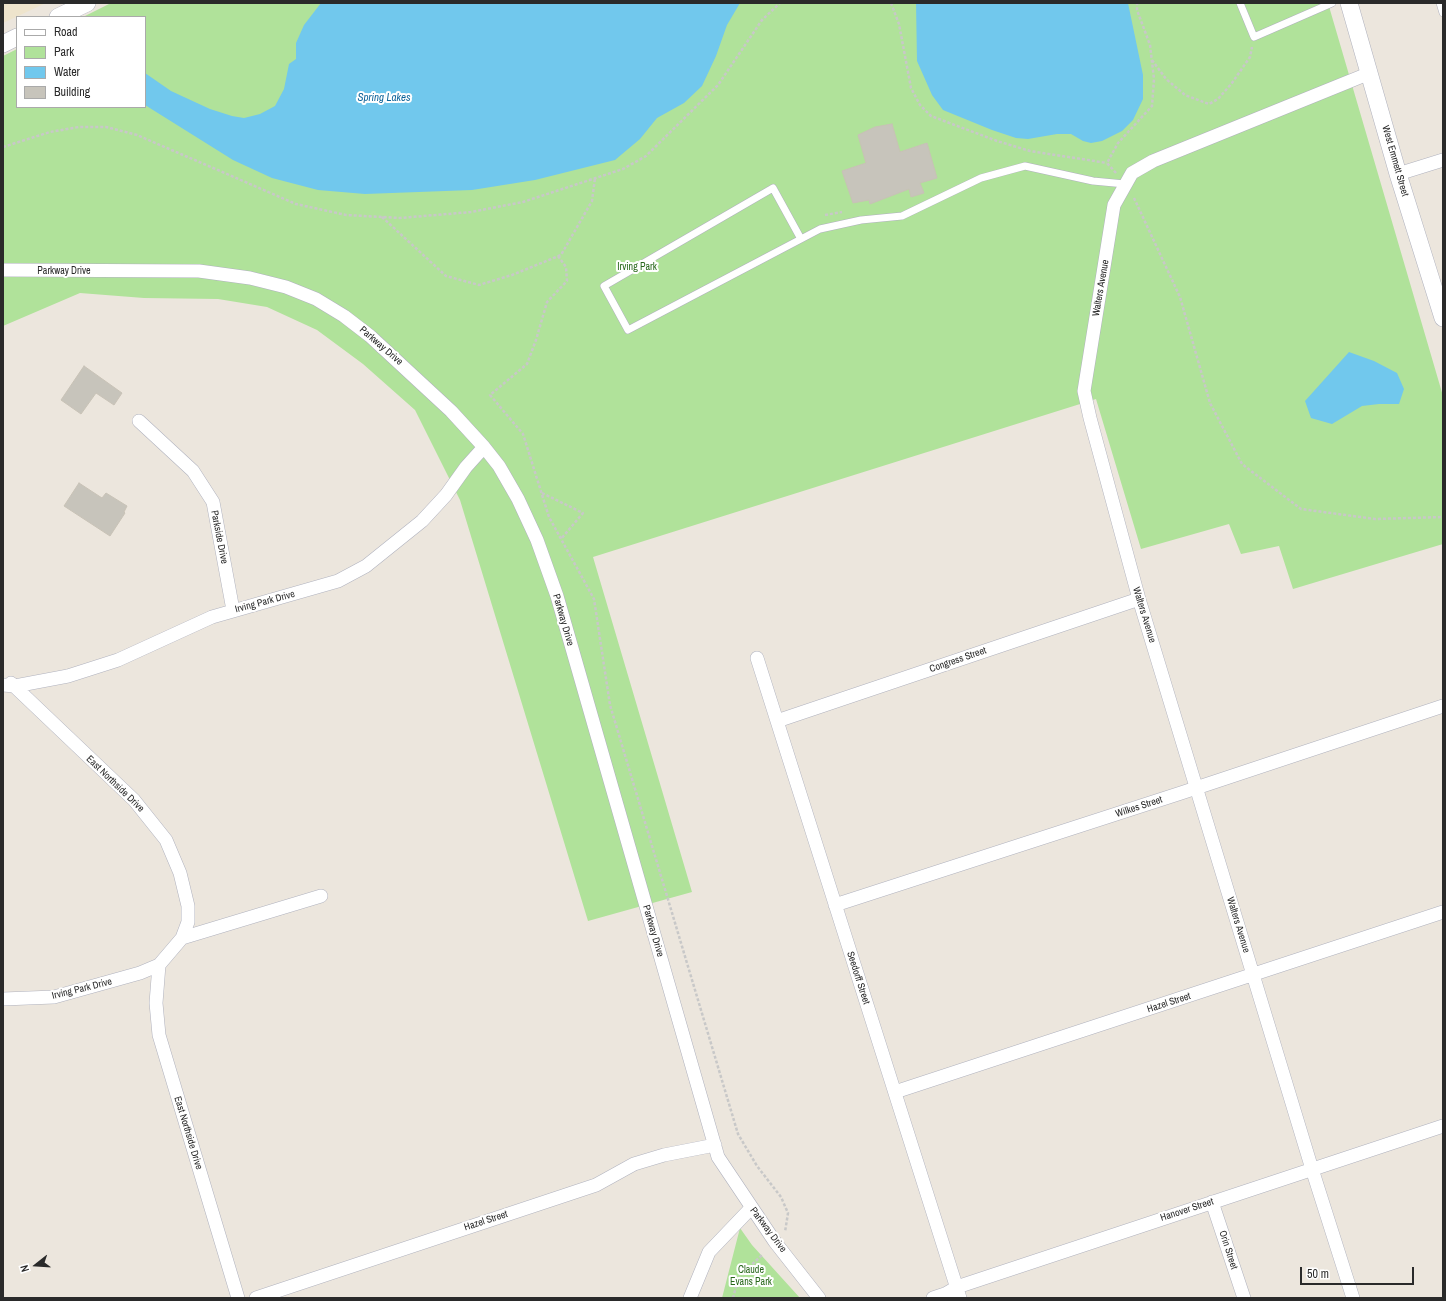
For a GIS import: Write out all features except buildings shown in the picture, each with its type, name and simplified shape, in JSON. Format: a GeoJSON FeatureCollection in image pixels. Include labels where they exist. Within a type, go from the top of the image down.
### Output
{"type":"FeatureCollection","features":[{"type":"Feature","properties":{"kind":"street"},"geometry":{"type":"LineString","coordinates":[[60,16],[86,3]]}},
{"type":"Feature","properties":{"kind":"street","name":"West Emmett Street"},"geometry":{"type":"LineString","coordinates":[[1349,3],[1398,174],[1443,318]]}},
{"type":"Feature","properties":{"kind":"street"},"geometry":{"type":"LineString","coordinates":[[3,44],[16,38]]}},
{"type":"Feature","properties":{"kind":"street","name":"Walters Avenue"},"geometry":{"type":"LineString","coordinates":[[1353,1298],[1312,1170],[1139,599],[1084,392],[1114,205],[1132,174],[1153,161],[1370,72]]}},
{"type":"Feature","properties":{"kind":"street"},"geometry":{"type":"LineString","coordinates":[[1398,174],[1443,160]]}},
{"type":"Feature","properties":{"kind":"street","name":"Parkway Drive"},"geometry":{"type":"LineString","coordinates":[[3,270],[199,271],[250,278],[286,287],[316,299],[344,316],[370,336],[446,406],[484,447],[499,466],[518,499],[537,540],[556,596],[718,1157],[751,1208],[820,1298]]}},
{"type":"Feature","properties":{"kind":"street","name":"Parkside Drive"},"geometry":{"type":"LineString","coordinates":[[139,421],[193,471],[213,502],[233,610]]}},
{"type":"Feature","properties":{"kind":"street","name":"Irving Park Drive"},"geometry":{"type":"LineString","coordinates":[[9,686],[68,676],[118,660],[212,617],[338,581],[366,566],[422,521],[446,495],[466,467],[484,447]]}},
{"type":"Feature","properties":{"kind":"street","name":"Congress Street"},"geometry":{"type":"LineString","coordinates":[[777,721],[1139,599]]}},
{"type":"Feature","properties":{"kind":"street","name":"Seedorff Street"},"geometry":{"type":"LineString","coordinates":[[757,658],[958,1292]]}},
{"type":"Feature","properties":{"kind":"street","name":"East Northside Drive"},"geometry":{"type":"LineString","coordinates":[[3,678],[9,686],[134,800],[166,840],[180,873],[188,906],[188,922],[182,938]]}},
{"type":"Feature","properties":{"kind":"street","name":"Wilkes Street"},"geometry":{"type":"LineString","coordinates":[[835,905],[1197,788],[1443,706]]}},
{"type":"Feature","properties":{"kind":"street"},"geometry":{"type":"LineString","coordinates":[[159,965],[182,938],[276,908],[320,896]]}},
{"type":"Feature","properties":{"kind":"street","name":"Hazel Street"},"geometry":{"type":"LineString","coordinates":[[895,1092],[1443,912]]}},
{"type":"Feature","properties":{"kind":"street","name":"Irving Park Drive"},"geometry":{"type":"LineString","coordinates":[[3,999],[54,997],[95,987],[159,965]]}},
{"type":"Feature","properties":{"kind":"street","name":"East Northside Drive"},"geometry":{"type":"LineString","coordinates":[[159,965],[156,1003],[159,1035],[238,1298]]}},
{"type":"Feature","properties":{"kind":"street","name":"Hanover Street"},"geometry":{"type":"LineString","coordinates":[[933,1298],[958,1292],[1212,1202],[1443,1126]]}},
{"type":"Feature","properties":{"kind":"street","name":"Hazel Street"},"geometry":{"type":"LineString","coordinates":[[256,1298],[596,1185],[634,1164],[664,1155],[715,1145]]}},
{"type":"Feature","properties":{"kind":"street","name":"Orin Street"},"geometry":{"type":"LineString","coordinates":[[1212,1202],[1244,1298]]}},
{"type":"Feature","properties":{"kind":"street"},"geometry":{"type":"LineString","coordinates":[[690,1298],[709,1252],[751,1208]]}},
{"type":"Feature","properties":{"kind":"lane"},"geometry":{"type":"LineString","coordinates":[[1240,3],[1254,37],[1332,3]]}},
{"type":"Feature","properties":{"kind":"lane"},"geometry":{"type":"LineString","coordinates":[[1440,3],[1443,13]]}},
{"type":"Feature","properties":{"kind":"lane"},"geometry":{"type":"LineString","coordinates":[[801,239],[773,188],[604,286],[628,330],[801,239],[820,229],[847,223],[902,216],[981,178],[1024,166],[1092,181],[1125,184]]}},
{"type":"Feature","properties":{"kind":"path"},"geometry":{"type":"LineString","coordinates":[[3,147],[50,132],[79,127],[106,127],[137,135],[296,204],[346,215],[400,218],[471,212],[523,202],[624,169],[646,156],[718,85],[762,20],[780,3]]}},
{"type":"Feature","properties":{"kind":"path"},"geometry":{"type":"LineString","coordinates":[[890,3],[899,24],[911,88],[920,105],[931,116],[997,141],[1041,153],[1108,163],[1125,184],[1138,206],[1180,298],[1210,403],[1242,464],[1301,509],[1375,519],[1443,517]]}},
{"type":"Feature","properties":{"kind":"path"},"geometry":{"type":"LineString","coordinates":[[1108,163],[1118,143],[1152,106],[1154,79],[1150,45],[1137,10],[1137,3]]}},
{"type":"Feature","properties":{"kind":"path"},"geometry":{"type":"LineString","coordinates":[[1152,59],[1166,79],[1185,95],[1209,104],[1218,99],[1250,57],[1254,37]]}},
{"type":"Feature","properties":{"kind":"path"},"geometry":{"type":"LineString","coordinates":[[1029,156],[1041,153]]}},
{"type":"Feature","properties":{"kind":"path"},"geometry":{"type":"LineString","coordinates":[[381,217],[446,276],[479,285],[512,275],[561,255],[577,230],[592,201],[595,178]]}},
{"type":"Feature","properties":{"kind":"path"},"geometry":{"type":"LineString","coordinates":[[824,216],[844,211]]}},
{"type":"Feature","properties":{"kind":"path"},"geometry":{"type":"LineString","coordinates":[[558,256],[566,267],[567,281],[547,302],[527,364],[490,395],[523,434],[549,517],[594,599],[610,705],[738,1134],[757,1166],[781,1197],[788,1213],[785,1231],[781,1237]]}},
{"type":"Feature","properties":{"kind":"path"},"geometry":{"type":"LineString","coordinates":[[541,493],[583,513],[561,539]]}},
{"type":"Feature","properties":{"kind":"path"},"geometry":{"type":"LineString","coordinates":[[733,1298],[737,1283],[743,1273],[762,1255]]}},
{"type":"Feature","properties":{"kind":"shaded area"},"geometry":{"type":"Polygon","coordinates":[[[3,3],[46,3],[16,16],[3,23],[3,3]]]}},
{"type":"Feature","properties":{"kind":"green space","name":"Irving Park"},"geometry":{"type":"Polygon","coordinates":[[[111,3],[1328,3],[1443,396],[1443,544],[1293,589],[1279,546],[1241,554],[1229,524],[1141,549],[1096,399],[593,557],[692,892],[588,921],[460,500],[415,410],[363,364],[317,330],[267,307],[218,299],[144,298],[80,293],[3,326],[3,56],[16,50],[16,108],[146,108],[146,16],[85,16],[111,3]]]}},
{"type":"Feature","properties":{"kind":"green space","name":"Claude Evans Park"},"geometry":{"type":"Polygon","coordinates":[[[740,1228],[752,1245],[800,1298],[722,1298],[740,1228]]]}},
{"type":"Feature","properties":{"kind":"water","name":"Spring Lakes"},"geometry":{"type":"Polygon","coordinates":[[[321,3],[740,3],[727,25],[716,56],[702,86],[684,103],[657,118],[640,139],[615,160],[535,180],[472,190],[365,194],[318,190],[272,178],[233,160],[146,106],[146,74],[171,91],[210,109],[244,118],[260,114],[275,106],[284,89],[289,64],[296,59],[296,43],[304,25],[321,3]]]}},
{"type":"Feature","properties":{"kind":"water"},"geometry":{"type":"Polygon","coordinates":[[[916,3],[1128,3],[1143,75],[1143,99],[1133,120],[1122,131],[1102,141],[1091,143],[1083,141],[1071,134],[1057,134],[1028,139],[1016,138],[943,110],[932,95],[917,61],[916,3]]]}},
{"type":"Feature","properties":{"kind":"water"},"geometry":{"type":"Polygon","coordinates":[[[1349,352],[1374,361],[1397,373],[1404,389],[1399,404],[1362,406],[1332,424],[1311,418],[1305,401],[1349,352]]]}}]}
